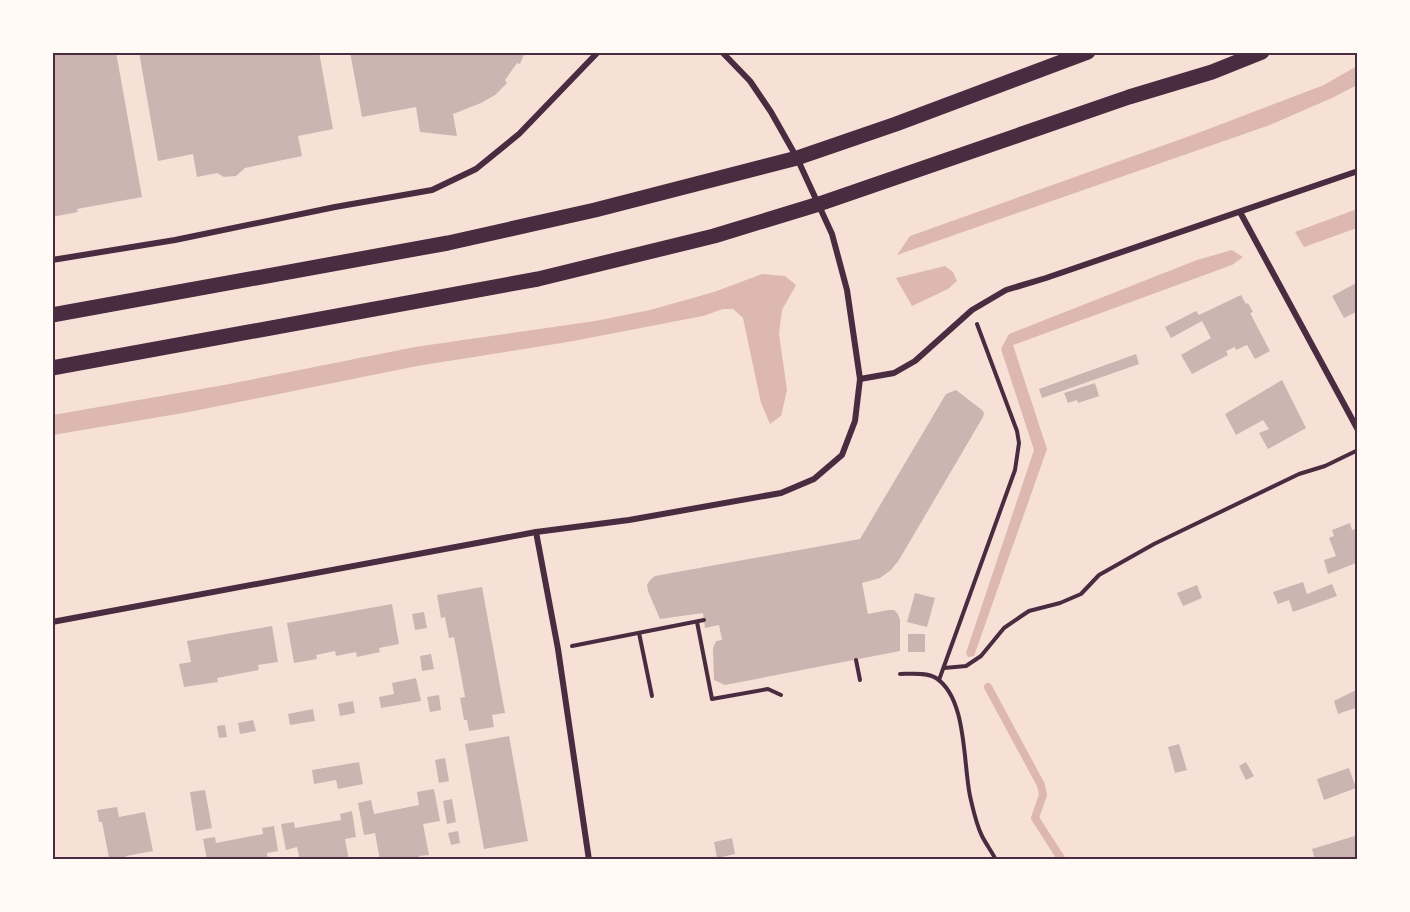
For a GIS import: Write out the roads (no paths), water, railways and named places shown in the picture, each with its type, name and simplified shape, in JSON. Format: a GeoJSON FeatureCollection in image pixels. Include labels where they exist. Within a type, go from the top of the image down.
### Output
{"type":"FeatureCollection","features":[{"type":"Feature","properties":{"kind":"main road"},"geometry":{"type":"LineString","coordinates":[[52,315],[447,243],[595,210],[797,158],[896,124],[1088,52]]}},
{"type":"Feature","properties":{"kind":"main road"},"geometry":{"type":"LineString","coordinates":[[52,368],[538,279],[714,236],[819,204],[1129,96],[1212,72],[1262,52]]}},
{"type":"Feature","properties":{"kind":"street"},"geometry":{"type":"LineString","coordinates":[[52,260],[175,240],[432,189],[476,169],[519,134],[598,52]]}},
{"type":"Feature","properties":{"kind":"street"},"geometry":{"type":"LineString","coordinates":[[52,622],[536,532],[629,520],[781,493],[814,479],[842,455],[855,422],[860,379],[847,290],[832,234],[797,158],[750,81],[722,52]]}},
{"type":"Feature","properties":{"kind":"street"},"geometry":{"type":"LineString","coordinates":[[860,379],[894,373],[915,361],[972,309],[1006,290],[1358,171]]}},
{"type":"Feature","properties":{"kind":"street"},"geometry":{"type":"LineString","coordinates":[[1240,212],[1358,430]]}},
{"type":"Feature","properties":{"kind":"street"},"geometry":{"type":"LineString","coordinates":[[536,532],[558,649],[589,860]]}},
{"type":"Feature","properties":{"kind":"waterway"},"geometry":{"type":"LineString","coordinates":[[988,687],[1041,785],[1043,795],[1035,818],[1062,860]]}}]}
